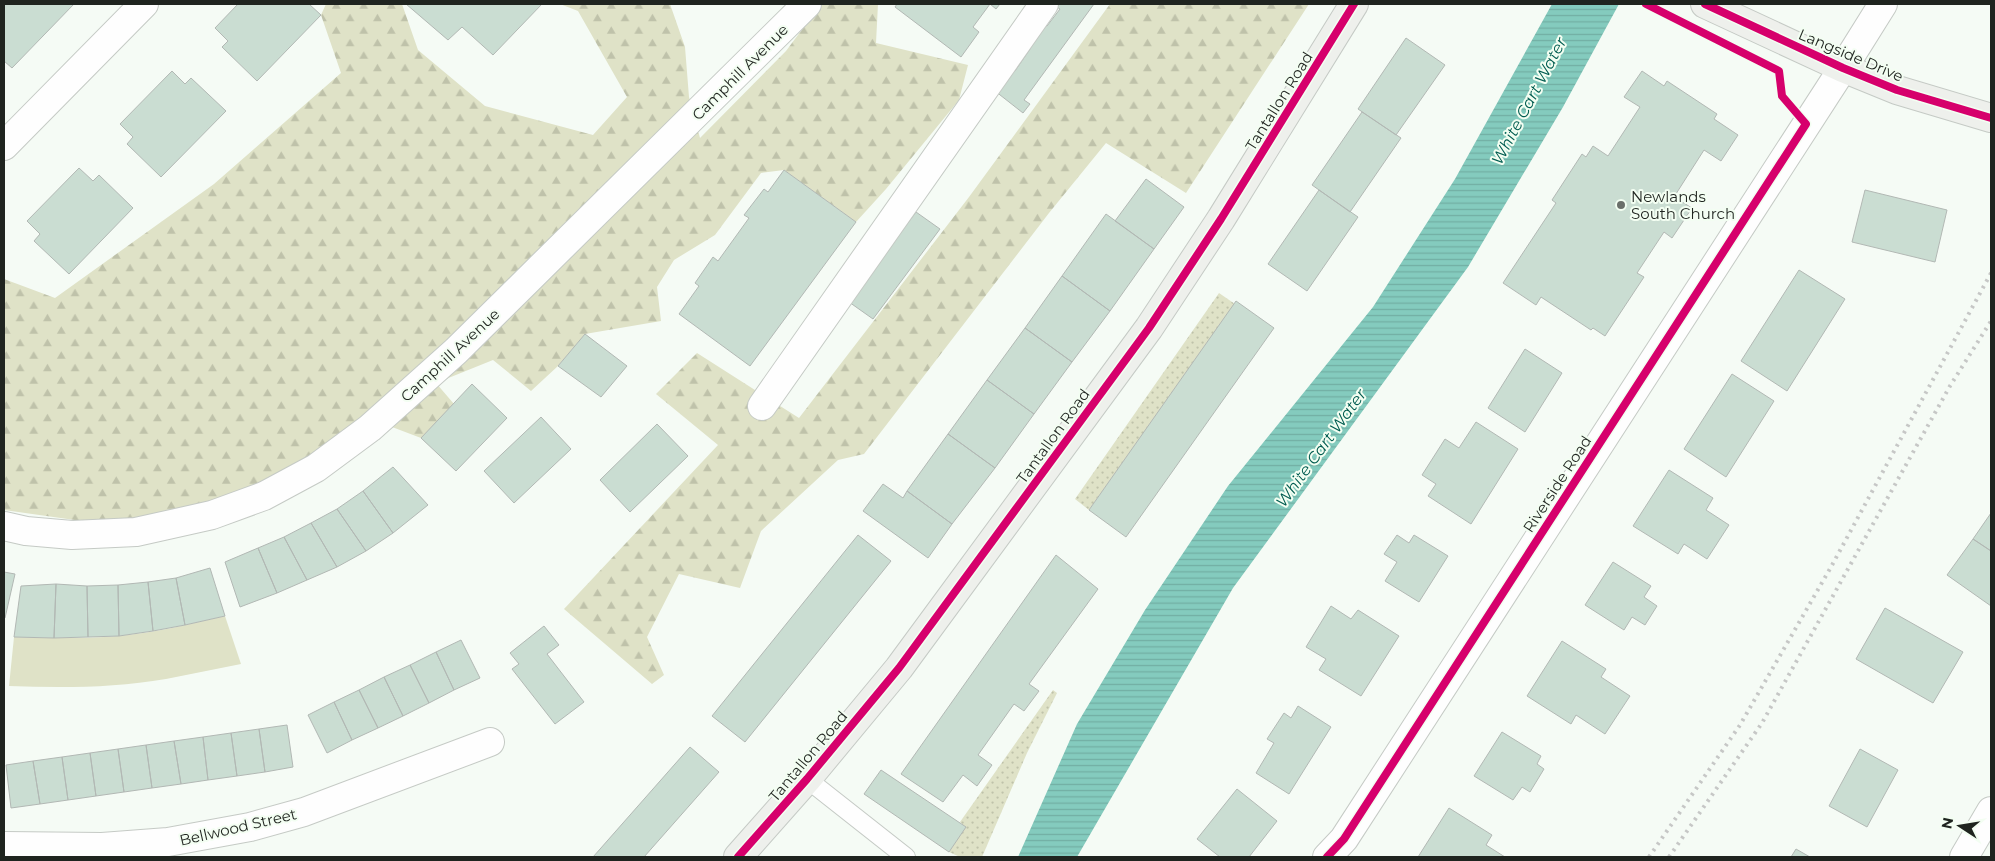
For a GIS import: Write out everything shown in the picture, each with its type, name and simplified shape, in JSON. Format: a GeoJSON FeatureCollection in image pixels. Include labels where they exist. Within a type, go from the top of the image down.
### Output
{"type":"FeatureCollection","features":[{"type":"Feature","properties":{"kind":"street"},"geometry":{"type":"LineString","coordinates":[[9,131],[144,4]]}},
{"type":"Feature","properties":{"kind":"street","name":"Camphill Avenue"},"geometry":{"type":"LineString","coordinates":[[4,526],[26,531],[72,535],[136,532],[212,515],[264,496],[316,468],[370,428],[456,351],[807,4]]}},
{"type":"Feature","properties":{"kind":"street"},"geometry":{"type":"LineString","coordinates":[[762,406],[1044,4]]}},
{"type":"Feature","properties":{"kind":"street","name":"Tantallon Road"},"geometry":{"type":"LineString","coordinates":[[748,854],[807,779],[900,668],[1149,328],[1226,210],[1354,4]]}},
{"type":"Feature","properties":{"kind":"street","name":"Langside Drive"},"geometry":{"type":"LineString","coordinates":[[1705,4],[1843,68],[1897,90],[1991,118]]}},
{"type":"Feature","properties":{"kind":"street","name":"Riverside Road"},"geometry":{"type":"LineString","coordinates":[[1327,857],[1344,839],[1883,4]]}},
{"type":"Feature","properties":{"kind":"street","name":"Bellwood Street"},"geometry":{"type":"LineString","coordinates":[[4,846],[102,848],[168,842],[250,828],[304,812],[490,742]]}},
{"type":"Feature","properties":{"kind":"street"},"geometry":{"type":"LineString","coordinates":[[1964,857],[1991,811]]}},
{"type":"Feature","properties":{"kind":"lane"},"geometry":{"type":"LineString","coordinates":[[807,779],[906,857]]}},
{"type":"Feature","properties":{"kind":"green space"},"geometry":{"type":"Polygon","coordinates":[[[326,4],[402,4],[418,50],[485,106],[593,135],[627,97],[578,11],[560,4],[670,4],[685,47],[689,97],[700,138],[786,51],[821,4],[878,4],[876,43],[968,65],[959,100],[886,189],[856,222],[784,170],[761,173],[715,235],[674,260],[657,287],[661,321],[585,334],[558,366],[531,391],[493,360],[436,383],[454,404],[421,438],[371,419],[246,493],[110,525],[4,510],[4,279],[55,298],[214,184],[341,73],[321,15],[326,4]]]}},
{"type":"Feature","properties":{"kind":"green space"},"geometry":{"type":"Polygon","coordinates":[[[1110,4],[1309,4],[1186,193],[1106,143],[1049,213],[864,454],[838,460],[761,531],[740,588],[679,574],[647,637],[664,675],[652,684],[564,609],[718,445],[656,394],[697,353],[799,418],[969,197],[1110,4]]]}},
{"type":"Feature","properties":{"kind":"green space"},"geometry":{"type":"Polygon","coordinates":[[[1219,293],[1235,304],[1089,510],[1075,499],[1219,293]]]}},
{"type":"Feature","properties":{"kind":"green space"},"geometry":{"type":"Polygon","coordinates":[[[225,616],[241,664],[166,679],[107,686],[9,686],[14,637],[79,638],[131,635],[225,616]]]}},
{"type":"Feature","properties":{"kind":"green space"},"geometry":{"type":"Polygon","coordinates":[[[1053,690],[1057,693],[1027,753],[982,857],[960,857],[949,852],[965,827],[960,822],[1053,690]]]}},
{"type":"Feature","properties":{"kind":"water","name":"White Cart Water"},"geometry":{"type":"Polygon","coordinates":[[[1552,4],[1619,4],[1563,107],[1468,267],[1233,588],[1077,857],[1018,857],[1077,724],[1145,610],[1228,486],[1373,307],[1455,179],[1552,4]]]}},
{"type":"Feature","properties":{"kind":"building"},"geometry":{"type":"Polygon","coordinates":[[[4,4],[74,4],[12,68],[4,61],[4,4]]]}},
{"type":"Feature","properties":{"kind":"building"},"geometry":{"type":"Polygon","coordinates":[[[238,4],[309,4],[321,15],[257,81],[222,47],[228,41],[215,28],[238,4]]]}},
{"type":"Feature","properties":{"kind":"building"},"geometry":{"type":"Polygon","coordinates":[[[406,4],[542,4],[493,55],[462,27],[448,40],[406,4]]]}},
{"type":"Feature","properties":{"kind":"building"},"geometry":{"type":"Polygon","coordinates":[[[897,4],[990,4],[973,27],[979,32],[961,57],[895,7],[897,4]]]}},
{"type":"Feature","properties":{"kind":"building"},"geometry":{"type":"Polygon","coordinates":[[[990,4],[1000,4],[996,9],[990,4]]]}},
{"type":"Feature","properties":{"kind":"building"},"geometry":{"type":"Polygon","coordinates":[[[1060,4],[1094,4],[1024,100],[1030,104],[1023,113],[995,91],[1011,68],[1015,71],[1030,49],[1028,47],[1044,25],[1047,26],[1060,9],[1057,7],[1060,4]]]}},
{"type":"Feature","properties":{"kind":"building"},"geometry":{"type":"Polygon","coordinates":[[[1406,38],[1445,65],[1396,135],[1358,109],[1406,38]]]}},
{"type":"Feature","properties":{"kind":"building"},"geometry":{"type":"Polygon","coordinates":[[[172,71],[185,84],[191,78],[226,111],[161,177],[127,144],[133,137],[120,124],[172,71]]]}},
{"type":"Feature","properties":{"kind":"building","name":"Newlands South Church"},"geometry":{"type":"Polygon","coordinates":[[[1642,71],[1664,86],[1667,81],[1717,114],[1714,119],[1738,135],[1721,161],[1704,150],[1674,197],[1692,208],[1672,238],[1664,232],[1637,273],[1644,277],[1605,336],[1593,328],[1591,330],[1541,297],[1536,305],[1503,283],[1556,203],[1552,200],[1582,154],[1586,157],[1593,146],[1608,156],[1640,107],[1624,97],[1642,71]]]}},
{"type":"Feature","properties":{"kind":"building"},"geometry":{"type":"Polygon","coordinates":[[[1362,112],[1401,138],[1350,212],[1312,185],[1362,112]]]}},
{"type":"Feature","properties":{"kind":"building"},"geometry":{"type":"Polygon","coordinates":[[[79,168],[93,181],[99,175],[133,208],[69,274],[34,241],[40,234],[27,221],[79,168]]]}},
{"type":"Feature","properties":{"kind":"building"},"geometry":{"type":"Polygon","coordinates":[[[784,170],[856,222],[750,366],[679,314],[699,286],[695,283],[713,257],[718,261],[749,218],[744,215],[764,189],[768,192],[784,170]]]}},
{"type":"Feature","properties":{"kind":"building"},"geometry":{"type":"Polygon","coordinates":[[[1146,179],[1184,207],[1154,249],[1115,221],[1146,179]]]}},
{"type":"Feature","properties":{"kind":"building"},"geometry":{"type":"Polygon","coordinates":[[[1319,190],[1358,217],[1307,291],[1268,264],[1319,190]]]}},
{"type":"Feature","properties":{"kind":"building"},"geometry":{"type":"Polygon","coordinates":[[[1865,190],[1947,210],[1935,262],[1852,242],[1865,190]]]}},
{"type":"Feature","properties":{"kind":"building"},"geometry":{"type":"Polygon","coordinates":[[[916,212],[940,229],[873,319],[849,302],[916,212]]]}},
{"type":"Feature","properties":{"kind":"building"},"geometry":{"type":"Polygon","coordinates":[[[1106,214],[1154,249],[1110,311],[1062,276],[1106,214]]]}},
{"type":"Feature","properties":{"kind":"building"},"geometry":{"type":"Polygon","coordinates":[[[1799,270],[1845,299],[1787,391],[1741,361],[1799,270]]]}},
{"type":"Feature","properties":{"kind":"building"},"geometry":{"type":"Polygon","coordinates":[[[1062,276],[1110,311],[1072,362],[1025,328],[1062,276]]]}},
{"type":"Feature","properties":{"kind":"building"},"geometry":{"type":"Polygon","coordinates":[[[1236,301],[1274,328],[1126,537],[1089,510],[1236,301]]]}},
{"type":"Feature","properties":{"kind":"building"},"geometry":{"type":"Polygon","coordinates":[[[1025,328],[1072,362],[1034,414],[987,380],[1025,328]]]}},
{"type":"Feature","properties":{"kind":"building"},"geometry":{"type":"Polygon","coordinates":[[[585,334],[627,366],[601,397],[558,366],[585,334]]]}},
{"type":"Feature","properties":{"kind":"building"},"geometry":{"type":"Polygon","coordinates":[[[1525,349],[1562,373],[1525,432],[1488,408],[1525,349]]]}},
{"type":"Feature","properties":{"kind":"building"},"geometry":{"type":"Polygon","coordinates":[[[1732,374],[1774,401],[1726,477],[1684,449],[1732,374]]]}},
{"type":"Feature","properties":{"kind":"building"},"geometry":{"type":"Polygon","coordinates":[[[987,380],[1034,414],[995,468],[948,434],[987,380]]]}},
{"type":"Feature","properties":{"kind":"building"},"geometry":{"type":"Polygon","coordinates":[[[472,384],[507,418],[456,471],[421,438],[472,384]]]}},
{"type":"Feature","properties":{"kind":"building"},"geometry":{"type":"Polygon","coordinates":[[[541,417],[571,449],[514,503],[484,471],[541,417]]]}},
{"type":"Feature","properties":{"kind":"building"},"geometry":{"type":"Polygon","coordinates":[[[1476,422],[1518,449],[1471,524],[1428,496],[1436,484],[1422,475],[1445,439],[1459,448],[1476,422]]]}},
{"type":"Feature","properties":{"kind":"building"},"geometry":{"type":"Polygon","coordinates":[[[657,424],[688,456],[630,512],[600,480],[657,424]]]}},
{"type":"Feature","properties":{"kind":"building"},"geometry":{"type":"Polygon","coordinates":[[[948,434],[995,468],[952,524],[907,491],[948,434]]]}},
{"type":"Feature","properties":{"kind":"building"},"geometry":{"type":"Polygon","coordinates":[[[393,467],[428,505],[393,533],[363,491],[393,467]]]}},
{"type":"Feature","properties":{"kind":"building"},"geometry":{"type":"Polygon","coordinates":[[[1669,470],[1713,498],[1706,510],[1729,525],[1707,559],[1684,544],[1678,554],[1633,526],[1669,470]]]}},
{"type":"Feature","properties":{"kind":"building"},"geometry":{"type":"Polygon","coordinates":[[[883,484],[903,498],[907,491],[952,524],[928,558],[863,511],[883,484]]]}},
{"type":"Feature","properties":{"kind":"building"},"geometry":{"type":"Polygon","coordinates":[[[363,491],[393,533],[366,551],[337,509],[363,491]]]}},
{"type":"Feature","properties":{"kind":"building"},"geometry":{"type":"Polygon","coordinates":[[[337,509],[366,551],[337,567],[311,523],[337,509]]]}},
{"type":"Feature","properties":{"kind":"building"},"geometry":{"type":"Polygon","coordinates":[[[1991,513],[1991,551],[1973,539],[1991,513]]]}},
{"type":"Feature","properties":{"kind":"building"},"geometry":{"type":"Polygon","coordinates":[[[311,523],[337,567],[307,580],[284,537],[311,523]]]}},
{"type":"Feature","properties":{"kind":"building"},"geometry":{"type":"Polygon","coordinates":[[[858,535],[891,561],[745,742],[712,716],[858,535]]]}},
{"type":"Feature","properties":{"kind":"building"},"geometry":{"type":"Polygon","coordinates":[[[1397,535],[1409,543],[1414,535],[1448,556],[1419,602],[1385,581],[1397,562],[1384,554],[1397,535]]]}},
{"type":"Feature","properties":{"kind":"building"},"geometry":{"type":"Polygon","coordinates":[[[284,537],[307,580],[277,593],[258,548],[284,537]]]}},
{"type":"Feature","properties":{"kind":"building"},"geometry":{"type":"Polygon","coordinates":[[[1973,539],[1991,551],[1991,606],[1947,575],[1973,539]]]}},
{"type":"Feature","properties":{"kind":"building"},"geometry":{"type":"Polygon","coordinates":[[[258,548],[277,593],[240,607],[225,562],[258,548]]]}},
{"type":"Feature","properties":{"kind":"building"},"geometry":{"type":"Polygon","coordinates":[[[1056,555],[1098,589],[1029,684],[1039,691],[1024,711],[1014,704],[978,755],[992,765],[977,786],[963,775],[943,802],[901,774],[1056,555]]]}},
{"type":"Feature","properties":{"kind":"building"},"geometry":{"type":"Polygon","coordinates":[[[1613,562],[1651,586],[1644,597],[1657,606],[1645,625],[1632,617],[1624,630],[1585,605],[1613,562]]]}},
{"type":"Feature","properties":{"kind":"building"},"geometry":{"type":"Polygon","coordinates":[[[210,568],[225,616],[185,625],[176,578],[210,568]]]}},
{"type":"Feature","properties":{"kind":"building"},"geometry":{"type":"Polygon","coordinates":[[[4,572],[15,574],[5,618],[4,618],[4,572]]]}},
{"type":"Feature","properties":{"kind":"building"},"geometry":{"type":"Polygon","coordinates":[[[176,578],[185,625],[153,631],[148,582],[176,578]]]}},
{"type":"Feature","properties":{"kind":"building"},"geometry":{"type":"Polygon","coordinates":[[[148,582],[153,631],[119,636],[118,585],[148,582]]]}},
{"type":"Feature","properties":{"kind":"building"},"geometry":{"type":"Polygon","coordinates":[[[56,584],[54,638],[14,637],[21,586],[56,584]]]}},
{"type":"Feature","properties":{"kind":"building"},"geometry":{"type":"Polygon","coordinates":[[[56,584],[87,586],[88,637],[54,638],[56,584]]]}},
{"type":"Feature","properties":{"kind":"building"},"geometry":{"type":"Polygon","coordinates":[[[118,585],[119,636],[88,637],[87,586],[118,585]]]}},
{"type":"Feature","properties":{"kind":"building"},"geometry":{"type":"Polygon","coordinates":[[[1331,606],[1351,619],[1358,610],[1399,636],[1361,696],[1319,670],[1326,659],[1306,647],[1331,606]]]}},
{"type":"Feature","properties":{"kind":"building"},"geometry":{"type":"Polygon","coordinates":[[[1885,608],[1963,652],[1933,703],[1856,659],[1885,608]]]}},
{"type":"Feature","properties":{"kind":"building"},"geometry":{"type":"Polygon","coordinates":[[[544,626],[559,645],[547,654],[584,702],[555,724],[512,669],[519,664],[510,653],[544,626]]]}},
{"type":"Feature","properties":{"kind":"building"},"geometry":{"type":"Polygon","coordinates":[[[461,640],[480,678],[454,690],[436,652],[461,640]]]}},
{"type":"Feature","properties":{"kind":"building"},"geometry":{"type":"Polygon","coordinates":[[[1562,641],[1606,669],[1601,677],[1630,696],[1605,734],[1576,715],[1571,724],[1527,696],[1562,641]]]}},
{"type":"Feature","properties":{"kind":"building"},"geometry":{"type":"Polygon","coordinates":[[[436,652],[454,690],[429,703],[410,665],[436,652]]]}},
{"type":"Feature","properties":{"kind":"building"},"geometry":{"type":"Polygon","coordinates":[[[410,665],[429,703],[403,716],[384,677],[410,665]]]}},
{"type":"Feature","properties":{"kind":"building"},"geometry":{"type":"Polygon","coordinates":[[[384,677],[403,716],[378,728],[359,690],[384,677]]]}},
{"type":"Feature","properties":{"kind":"building"},"geometry":{"type":"Polygon","coordinates":[[[359,690],[378,728],[352,740],[334,702],[359,690]]]}},
{"type":"Feature","properties":{"kind":"building"},"geometry":{"type":"Polygon","coordinates":[[[334,702],[352,740],[327,753],[308,715],[334,702]]]}},
{"type":"Feature","properties":{"kind":"building"},"geometry":{"type":"Polygon","coordinates":[[[1298,706],[1331,727],[1289,794],[1256,773],[1274,743],[1267,739],[1284,713],[1291,718],[1298,706]]]}},
{"type":"Feature","properties":{"kind":"building"},"geometry":{"type":"Polygon","coordinates":[[[287,725],[293,767],[265,772],[259,729],[287,725]]]}},
{"type":"Feature","properties":{"kind":"building"},"geometry":{"type":"Polygon","coordinates":[[[259,729],[265,772],[237,776],[231,733],[259,729]]]}},
{"type":"Feature","properties":{"kind":"building"},"geometry":{"type":"Polygon","coordinates":[[[1502,732],[1541,756],[1537,764],[1544,769],[1530,792],[1522,787],[1513,800],[1474,776],[1502,732]]]}},
{"type":"Feature","properties":{"kind":"building"},"geometry":{"type":"Polygon","coordinates":[[[231,733],[237,776],[208,780],[203,737],[231,733]]]}},
{"type":"Feature","properties":{"kind":"building"},"geometry":{"type":"Polygon","coordinates":[[[203,737],[208,780],[181,784],[174,741],[203,737]]]}},
{"type":"Feature","properties":{"kind":"building"},"geometry":{"type":"Polygon","coordinates":[[[174,741],[181,784],[152,788],[146,745],[174,741]]]}},
{"type":"Feature","properties":{"kind":"building"},"geometry":{"type":"Polygon","coordinates":[[[146,745],[152,788],[124,792],[118,749],[146,745]]]}},
{"type":"Feature","properties":{"kind":"building"},"geometry":{"type":"Polygon","coordinates":[[[690,747],[719,772],[644,857],[593,857],[690,747]]]}},
{"type":"Feature","properties":{"kind":"building"},"geometry":{"type":"Polygon","coordinates":[[[118,749],[124,792],[96,796],[90,753],[118,749]]]}},
{"type":"Feature","properties":{"kind":"building"},"geometry":{"type":"Polygon","coordinates":[[[1860,749],[1898,770],[1867,827],[1829,806],[1860,749]]]}},
{"type":"Feature","properties":{"kind":"building"},"geometry":{"type":"Polygon","coordinates":[[[90,753],[96,796],[68,800],[62,757],[90,753]]]}},
{"type":"Feature","properties":{"kind":"building"},"geometry":{"type":"Polygon","coordinates":[[[62,757],[68,800],[40,804],[33,761],[62,757]]]}},
{"type":"Feature","properties":{"kind":"building"},"geometry":{"type":"Polygon","coordinates":[[[33,761],[40,804],[11,808],[6,765],[33,761]]]}},
{"type":"Feature","properties":{"kind":"building"},"geometry":{"type":"Polygon","coordinates":[[[881,770],[966,827],[949,852],[864,794],[881,770]]]}},
{"type":"Feature","properties":{"kind":"building"},"geometry":{"type":"Polygon","coordinates":[[[1237,789],[1277,821],[1249,857],[1220,857],[1197,839],[1237,789]]]}},
{"type":"Feature","properties":{"kind":"building"},"geometry":{"type":"Polygon","coordinates":[[[1449,808],[1492,835],[1486,845],[1505,857],[1418,857],[1449,808]]]}},
{"type":"Feature","properties":{"kind":"building"},"geometry":{"type":"Polygon","coordinates":[[[1796,849],[1810,857],[1791,857],[1796,849]]]}},
{"type":"Feature","properties":{"kind":"railway"},"geometry":{"type":"LineString","coordinates":[[1649,857],[1740,725],[1831,567],[1991,273]]}},
{"type":"Feature","properties":{"kind":"railway"},"geometry":{"type":"LineString","coordinates":[[1669,857],[1762,723],[1950,386],[1991,321]]}},
{"type":"Feature","properties":{"kind":"cycle path"},"geometry":{"type":"LineString","coordinates":[[738,857],[807,779],[899,668],[1149,328],[1221,219],[1354,4]]}},
{"type":"Feature","properties":{"kind":"cycle path"},"geometry":{"type":"LineString","coordinates":[[1327,857],[1344,839],[1806,124],[1782,96],[1779,71],[1646,4]]}},
{"type":"Feature","properties":{"kind":"cycle path"},"geometry":{"type":"LineString","coordinates":[[1705,4],[1843,68],[1897,90],[1991,118]]}},
{"type":"Feature","properties":{"kind":"place","name":"Newlands South Church"},"geometry":{"type":"Point","coordinates":[1621,205]}}]}
